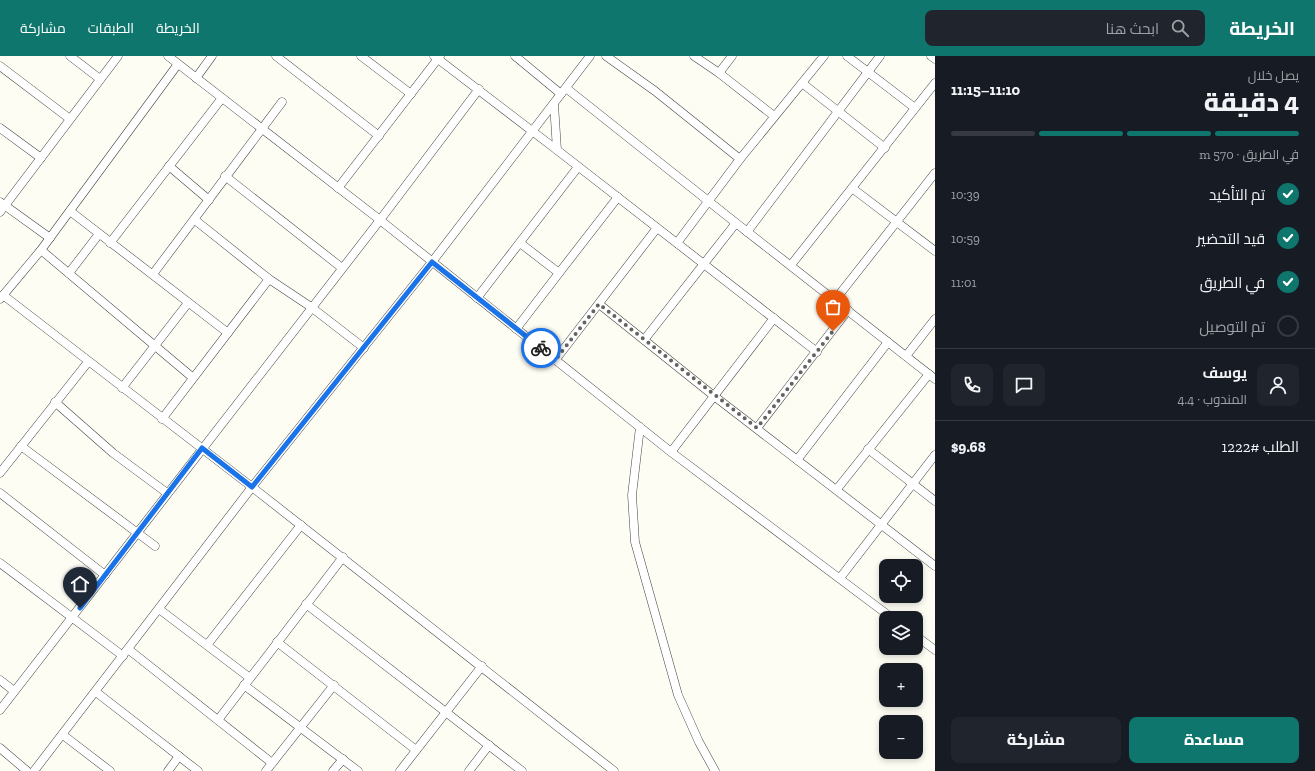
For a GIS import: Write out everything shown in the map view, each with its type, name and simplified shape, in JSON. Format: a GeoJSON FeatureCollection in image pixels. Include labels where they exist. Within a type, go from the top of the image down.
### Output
{"type":"FeatureCollection","features":[{"type":"Feature","properties":{"kind":"street"},"geometry":{"type":"LineString","coordinates":[[70,56],[100,79]]}},
{"type":"Feature","properties":{"kind":"street"},"geometry":{"type":"LineString","coordinates":[[50,238],[2,206],[41,158],[118,56]]}},
{"type":"Feature","properties":{"kind":"street"},"geometry":{"type":"LineString","coordinates":[[168,56],[261,130],[380,220],[671,452],[883,611]]}},
{"type":"Feature","properties":{"kind":"street"},"geometry":{"type":"LineString","coordinates":[[196,78],[212,56]]}},
{"type":"Feature","properties":{"kind":"street"},"geometry":{"type":"LineString","coordinates":[[276,56],[379,136]]}},
{"type":"Feature","properties":{"kind":"street"},"geometry":{"type":"LineString","coordinates":[[361,56],[411,94]]}},
{"type":"Feature","properties":{"kind":"street"},"geometry":{"type":"LineString","coordinates":[[515,56],[736,223],[932,376],[868,449],[837,489]]}},
{"type":"Feature","properties":{"kind":"street"},"geometry":{"type":"LineString","coordinates":[[34,771],[252,487],[432,262],[534,131],[590,56]]}},
{"type":"Feature","properties":{"kind":"street"},"geometry":{"type":"LineString","coordinates":[[606,56],[655,91],[740,159]]}},
{"type":"Feature","properties":{"kind":"street"},"geometry":{"type":"LineString","coordinates":[[694,56],[719,72],[774,116]]}},
{"type":"Feature","properties":{"kind":"street"},"geometry":{"type":"LineString","coordinates":[[719,72],[732,56]]}},
{"type":"Feature","properties":{"kind":"street"},"geometry":{"type":"LineString","coordinates":[[677,243],[740,159],[824,56]]}},
{"type":"Feature","properties":{"kind":"street"},"geometry":{"type":"LineString","coordinates":[[847,56],[916,108]]}},
{"type":"Feature","properties":{"kind":"street"},"geometry":{"type":"LineString","coordinates":[[747,232],[880,56]]}},
{"type":"Feature","properties":{"kind":"street"},"geometry":{"type":"LineString","coordinates":[[931,56],[935,59]]}},
{"type":"Feature","properties":{"kind":"street"},"geometry":{"type":"LineString","coordinates":[[338,188],[411,94],[437,57],[817,352]]}},
{"type":"Feature","properties":{"kind":"street"},"geometry":{"type":"LineString","coordinates":[[178,64],[41,250],[1,297],[202,448],[343,557],[614,771]]}},
{"type":"Feature","properties":{"kind":"street"},"geometry":{"type":"LineString","coordinates":[[0,66],[70,119]]}},
{"type":"Feature","properties":{"kind":"street"},"geometry":{"type":"LineString","coordinates":[[802,83],[884,148]]}},
{"type":"Feature","properties":{"kind":"street"},"geometry":{"type":"LineString","coordinates":[[791,266],[935,83]]}},
{"type":"Feature","properties":{"kind":"street"},"geometry":{"type":"LineString","coordinates":[[0,710],[311,307],[380,220],[479,89]]}},
{"type":"Feature","properties":{"kind":"street"},"geometry":{"type":"LineString","coordinates":[[110,243],[222,98]]}},
{"type":"Feature","properties":{"kind":"street"},"geometry":{"type":"LineString","coordinates":[[153,274],[282,102]]}},
{"type":"Feature","properties":{"kind":"street"},"geometry":{"type":"LineString","coordinates":[[554,104],[558,150]]}},
{"type":"Feature","properties":{"kind":"street"},"geometry":{"type":"LineString","coordinates":[[0,128],[41,158]]}},
{"type":"Feature","properties":{"kind":"street"},"geometry":{"type":"LineString","coordinates":[[169,166],[208,200]]}},
{"type":"Feature","properties":{"kind":"street"},"geometry":{"type":"LineString","coordinates":[[477,298],[578,167]]}},
{"type":"Feature","properties":{"kind":"street"},"geometry":{"type":"LineString","coordinates":[[835,300],[935,173]]}},
{"type":"Feature","properties":{"kind":"street"},"geometry":{"type":"LineString","coordinates":[[225,176],[342,268]]}},
{"type":"Feature","properties":{"kind":"street"},"geometry":{"type":"LineString","coordinates":[[852,188],[935,251]]}},
{"type":"Feature","properties":{"kind":"street"},"geometry":{"type":"LineString","coordinates":[[516,329],[618,197]]}},
{"type":"Feature","properties":{"kind":"street"},"geometry":{"type":"LineString","coordinates":[[70,211],[228,333]]}},
{"type":"Feature","properties":{"kind":"street"},"geometry":{"type":"LineString","coordinates":[[195,220],[269,279],[311,307],[364,348]]}},
{"type":"Feature","properties":{"kind":"street"},"geometry":{"type":"LineString","coordinates":[[644,340],[736,223]]}},
{"type":"Feature","properties":{"kind":"street"},"geometry":{"type":"LineString","coordinates":[[556,359],[658,228]]}},
{"type":"Feature","properties":{"kind":"street"},"geometry":{"type":"LineString","coordinates":[[69,273],[99,234]]}},
{"type":"Feature","properties":{"kind":"street"},"geometry":{"type":"LineString","coordinates":[[520,243],[559,273]]}},
{"type":"Feature","properties":{"kind":"street"},"geometry":{"type":"LineString","coordinates":[[41,250],[192,377]]}},
{"type":"Feature","properties":{"kind":"street"},"geometry":{"type":"LineString","coordinates":[[162,419],[192,377],[269,279]]}},
{"type":"Feature","properties":{"kind":"street"},"geometry":{"type":"LineString","coordinates":[[122,388],[188,303]]}},
{"type":"Feature","properties":{"kind":"street"},"geometry":{"type":"LineString","coordinates":[[599,304],[714,396],[837,489],[935,566]]}},
{"type":"Feature","properties":{"kind":"street"},"geometry":{"type":"LineString","coordinates":[[757,428],[848,310]]}},
{"type":"Feature","properties":{"kind":"street"},"geometry":{"type":"LineString","coordinates":[[671,452],[774,318]]}},
{"type":"Feature","properties":{"kind":"street"},"geometry":{"type":"LineString","coordinates":[[906,356],[935,319]]}},
{"type":"Feature","properties":{"kind":"street"},"geometry":{"type":"LineString","coordinates":[[797,460],[888,342]]}},
{"type":"Feature","properties":{"kind":"street"},"geometry":{"type":"LineString","coordinates":[[0,473],[88,362]]}},
{"type":"Feature","properties":{"kind":"street"},"geometry":{"type":"LineString","coordinates":[[55,402],[113,453],[167,493]]}},
{"type":"Feature","properties":{"kind":"street"},"geometry":{"type":"LineString","coordinates":[[640,427],[632,495],[635,542],[678,695],[699,742],[715,771]]}},
{"type":"Feature","properties":{"kind":"street"},"geometry":{"type":"LineString","coordinates":[[21,446],[136,534],[155,546]]}},
{"type":"Feature","properties":{"kind":"street"},"geometry":{"type":"LineString","coordinates":[[868,449],[935,501]]}},
{"type":"Feature","properties":{"kind":"street"},"geometry":{"type":"LineString","coordinates":[[840,578],[914,485],[935,455]]}},
{"type":"Feature","properties":{"kind":"street"},"geometry":{"type":"LineString","coordinates":[[0,493],[105,575]]}},
{"type":"Feature","properties":{"kind":"street"},"geometry":{"type":"LineString","coordinates":[[207,645],[301,525]]}},
{"type":"Feature","properties":{"kind":"street"},"geometry":{"type":"LineString","coordinates":[[218,720],[343,557]]}},
{"type":"Feature","properties":{"kind":"street"},"geometry":{"type":"LineString","coordinates":[[0,563],[72,618],[125,652],[218,720],[272,763]]}},
{"type":"Feature","properties":{"kind":"street"},"geometry":{"type":"LineString","coordinates":[[306,604],[522,771]]}},
{"type":"Feature","properties":{"kind":"street"},"geometry":{"type":"LineString","coordinates":[[159,609],[250,678]]}},
{"type":"Feature","properties":{"kind":"street"},"geometry":{"type":"LineString","coordinates":[[923,641],[935,650]]}},
{"type":"Feature","properties":{"kind":"street"},"geometry":{"type":"LineString","coordinates":[[277,642],[416,750]]}},
{"type":"Feature","properties":{"kind":"street"},"geometry":{"type":"LineString","coordinates":[[400,771],[482,666]]}},
{"type":"Feature","properties":{"kind":"street"},"geometry":{"type":"LineString","coordinates":[[0,680],[14,691]]}},
{"type":"Feature","properties":{"kind":"street"},"geometry":{"type":"LineString","coordinates":[[244,685],[358,771]]}},
{"type":"Feature","properties":{"kind":"street"},"geometry":{"type":"LineString","coordinates":[[266,771],[334,685]]}},
{"type":"Feature","properties":{"kind":"street"},"geometry":{"type":"LineString","coordinates":[[96,692],[198,771]]}},
{"type":"Feature","properties":{"kind":"street"},"geometry":{"type":"LineString","coordinates":[[63,735],[110,771]]}},
{"type":"Feature","properties":{"kind":"street"},"geometry":{"type":"LineString","coordinates":[[469,771],[489,745]]}},
{"type":"Feature","properties":{"kind":"street"},"geometry":{"type":"LineString","coordinates":[[0,748],[27,771]]}},
{"type":"Feature","properties":{"kind":"street"},"geometry":{"type":"LineString","coordinates":[[168,771],[179,756]]}},
{"type":"Feature","properties":{"kind":"street"},"geometry":{"type":"LineString","coordinates":[[333,771],[343,759]]}},
{"type":"Feature","properties":{"kind":"way so far"},"geometry":{"type":"LineString","coordinates":[[541,348],[556,359],[599,304],[714,396],[757,428],[833,331]]}},
{"type":"Feature","properties":{"kind":"route"},"geometry":{"type":"LineString","coordinates":[[80,608],[202,448],[252,487],[432,262],[541,348]]}}]}
